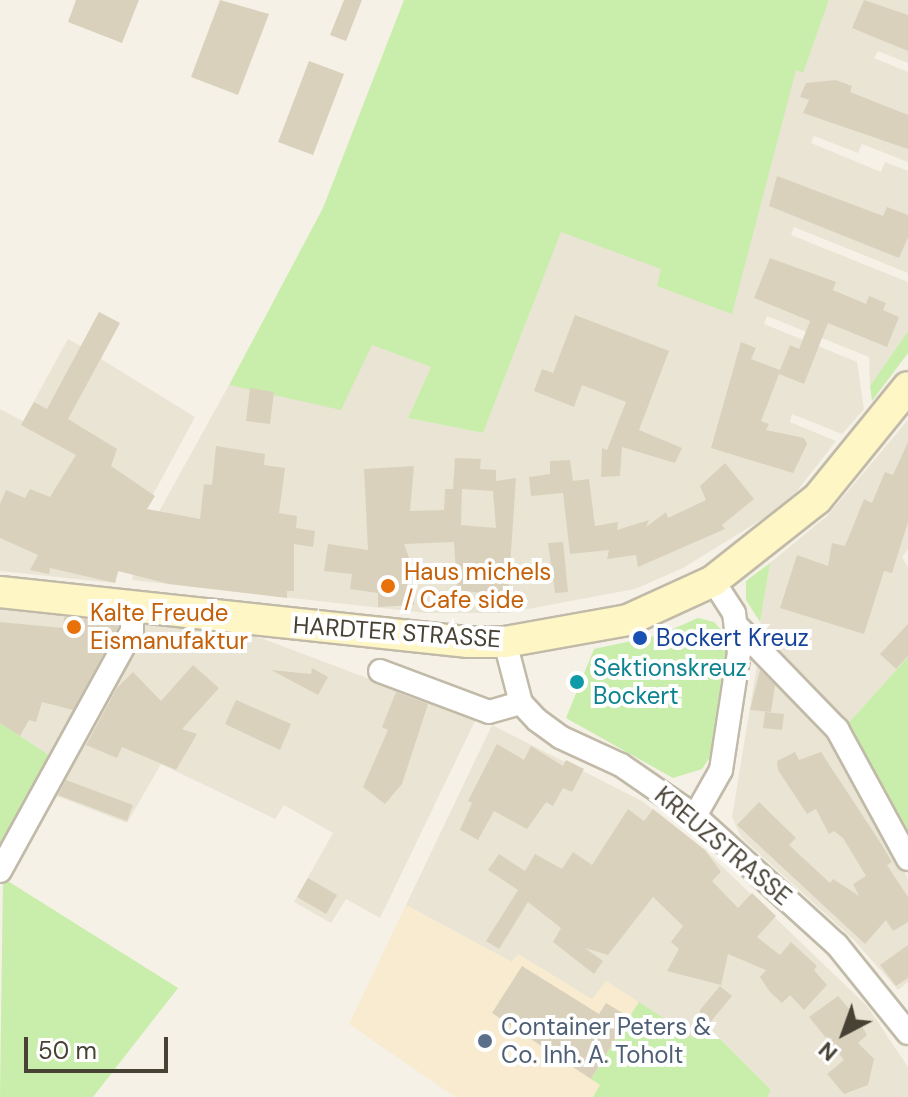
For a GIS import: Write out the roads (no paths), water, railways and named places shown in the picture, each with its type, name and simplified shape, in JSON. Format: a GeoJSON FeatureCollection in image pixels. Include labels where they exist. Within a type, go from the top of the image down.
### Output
{"type":"FeatureCollection","features":[{"type":"Feature","properties":{"kind":"main road","name":"HARDTER STRASSE"},"geometry":{"type":"LineString","coordinates":[[0,592],[132,604],[328,630],[505,642],[628,620],[713,581],[817,499],[908,387]]}},
{"type":"Feature","properties":{"kind":"street"},"geometry":{"type":"LineString","coordinates":[[713,581],[739,628],[837,729],[908,859]]}},
{"type":"Feature","properties":{"kind":"street"},"geometry":{"type":"LineString","coordinates":[[0,871],[132,631],[132,604]]}},
{"type":"Feature","properties":{"kind":"street"},"geometry":{"type":"LineString","coordinates":[[695,816],[721,770],[739,628]]}},
{"type":"Feature","properties":{"kind":"street"},"geometry":{"type":"LineString","coordinates":[[380,671],[489,712],[521,703],[505,642]]}},
{"type":"Feature","properties":{"kind":"street","name":"KREUZSTRASSE"},"geometry":{"type":"LineString","coordinates":[[521,703],[560,737],[621,765],[695,816],[837,945],[890,1005],[908,1033]]}},
{"type":"Feature","properties":{"kind":"street"},"geometry":{"type":"LineString","coordinates":[[890,1005],[908,991]]}},
{"type":"Feature","properties":{"kind":"place","name":"Haus michels / Cafe side"},"geometry":{"type":"Point","coordinates":[388,586]}},
{"type":"Feature","properties":{"kind":"place","name":"Kalte Freude Eismanufaktur"},"geometry":{"type":"Point","coordinates":[74,627]}},
{"type":"Feature","properties":{"kind":"place","name":"Bockert Kreuz"},"geometry":{"type":"Point","coordinates":[640,638]}},
{"type":"Feature","properties":{"kind":"place","name":"Sektionskreuz Bockert"},"geometry":{"type":"Point","coordinates":[577,682]}},
{"type":"Feature","properties":{"kind":"place","name":"Container Peters & Co. Inh. A. Toholt"},"geometry":{"type":"Point","coordinates":[485,1041]}}]}
